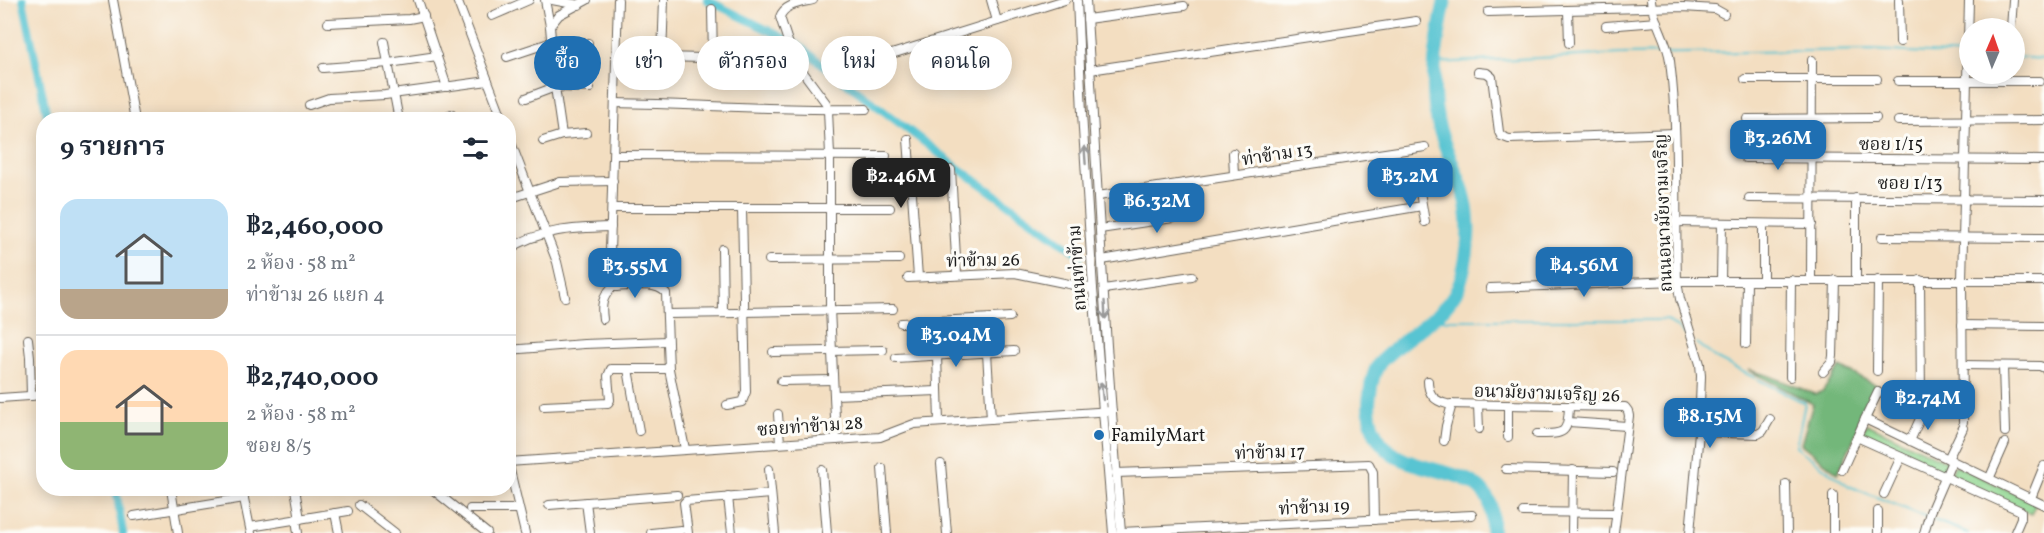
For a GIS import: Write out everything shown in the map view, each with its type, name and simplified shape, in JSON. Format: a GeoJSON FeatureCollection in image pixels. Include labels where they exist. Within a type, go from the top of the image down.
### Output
{"type":"FeatureCollection","features":[{"type":"Feature","properties":{"kind":"street"},"geometry":{"type":"LineString","coordinates":[[113,0],[134,112]]}},
{"type":"Feature","properties":{"kind":"street"},"geometry":{"type":"LineString","coordinates":[[418,0],[447,87]]}},
{"type":"Feature","properties":{"kind":"street"},"geometry":{"type":"LineString","coordinates":[[457,0],[500,112]]}},
{"type":"Feature","properties":{"kind":"street"},"geometry":{"type":"LineString","coordinates":[[492,16],[529,0]]}},
{"type":"Feature","properties":{"kind":"street"},"geometry":{"type":"LineString","coordinates":[[545,0],[551,36]]}},
{"type":"Feature","properties":{"kind":"street"},"geometry":{"type":"LineString","coordinates":[[552,0],[583,3]]}},
{"type":"Feature","properties":{"kind":"street"},"geometry":{"type":"LineString","coordinates":[[617,36],[618,0]]}},
{"type":"Feature","properties":{"kind":"street"},"geometry":{"type":"LineString","coordinates":[[663,36],[664,0]]}},
{"type":"Feature","properties":{"kind":"street"},"geometry":{"type":"LineString","coordinates":[[785,36],[780,17],[783,10],[813,0]]}},
{"type":"Feature","properties":{"kind":"street"},"geometry":{"type":"LineString","coordinates":[[991,0],[997,21]]}},
{"type":"Feature","properties":{"kind":"street"},"geometry":{"type":"LineString","coordinates":[[897,52],[1065,0]]}},
{"type":"Feature","properties":{"kind":"street","name":"ถนนท่าข้าม"},"geometry":{"type":"LineString","coordinates":[[1077,0],[1092,289],[1116,473],[1118,533]]}},
{"type":"Feature","properties":{"kind":"street","name":"ถนนท่าข้าม"},"geometry":{"type":"LineString","coordinates":[[1086,0],[1104,289],[1108,411],[1118,533]]}},
{"type":"Feature","properties":{"kind":"street"},"geometry":{"type":"LineString","coordinates":[[1899,0],[1900,42]]}},
{"type":"Feature","properties":{"kind":"street"},"geometry":{"type":"LineString","coordinates":[[1968,18],[1969,0]]}},
{"type":"Feature","properties":{"kind":"street"},"geometry":{"type":"LineString","coordinates":[[2012,18],[2013,0]]}},
{"type":"Feature","properties":{"kind":"street"},"geometry":{"type":"LineString","coordinates":[[550,26],[559,15],[583,3]]}},
{"type":"Feature","properties":{"kind":"street"},"geometry":{"type":"LineString","coordinates":[[1488,12],[1568,11],[1651,4],[1704,8],[1724,14]]}},
{"type":"Feature","properties":{"kind":"street","name":"ถนนอนามัยงามเจริญ"},"geometry":{"type":"LineString","coordinates":[[1651,4],[1670,60],[1675,133],[1677,281],[1680,299],[1700,364],[1699,432],[1690,533]]}},
{"type":"Feature","properties":{"kind":"street"},"geometry":{"type":"LineString","coordinates":[[1087,19],[1184,6]]}},
{"type":"Feature","properties":{"kind":"street"},"geometry":{"type":"LineString","coordinates":[[712,9],[712,36]]}},
{"type":"Feature","properties":{"kind":"street"},"geometry":{"type":"LineString","coordinates":[[1568,11],[1569,43]]}},
{"type":"Feature","properties":{"kind":"street"},"geometry":{"type":"LineString","coordinates":[[328,23],[409,20],[424,16]]}},
{"type":"Feature","properties":{"kind":"street"},"geometry":{"type":"LineString","coordinates":[[1090,70],[1416,21]]}},
{"type":"Feature","properties":{"kind":"street"},"geometry":{"type":"LineString","coordinates":[[1606,26],[1657,22]]}},
{"type":"Feature","properties":{"kind":"street"},"geometry":{"type":"LineString","coordinates":[[384,42],[398,112]]}},
{"type":"Feature","properties":{"kind":"street"},"geometry":{"type":"LineString","coordinates":[[507,57],[534,48]]}},
{"type":"Feature","properties":{"kind":"street"},"geometry":{"type":"LineString","coordinates":[[323,68],[389,63],[437,56]]}},
{"type":"Feature","properties":{"kind":"street"},"geometry":{"type":"LineString","coordinates":[[1811,280],[1812,60]]}},
{"type":"Feature","properties":{"kind":"street"},"geometry":{"type":"LineString","coordinates":[[1478,72],[1492,77],[1499,132],[1501,136],[1509,139],[1675,133]]}},
{"type":"Feature","properties":{"kind":"street"},"geometry":{"type":"LineString","coordinates":[[1745,80],[1877,79]]}},
{"type":"Feature","properties":{"kind":"street"},"geometry":{"type":"LineString","coordinates":[[1898,81],[1959,80]]}},
{"type":"Feature","properties":{"kind":"street"},"geometry":{"type":"LineString","coordinates":[[309,105],[328,98],[395,93],[488,81]]}},
{"type":"Feature","properties":{"kind":"street"},"geometry":{"type":"LineString","coordinates":[[809,81],[828,110],[831,351],[836,440]]}},
{"type":"Feature","properties":{"kind":"street"},"geometry":{"type":"LineString","coordinates":[[2025,81],[2040,81]]}},
{"type":"Feature","properties":{"kind":"street"},"geometry":{"type":"LineString","coordinates":[[1924,529],[1963,425],[1962,280],[1966,84]]}},
{"type":"Feature","properties":{"kind":"street"},"geometry":{"type":"LineString","coordinates":[[526,98],[547,90]]}},
{"type":"Feature","properties":{"kind":"street"},"geometry":{"type":"LineString","coordinates":[[555,90],[562,135]]}},
{"type":"Feature","properties":{"kind":"street"},"geometry":{"type":"LineString","coordinates":[[610,252],[615,90]]}},
{"type":"Feature","properties":{"kind":"street"},"geometry":{"type":"LineString","coordinates":[[615,103],[828,110],[866,109]]}},
{"type":"Feature","properties":{"kind":"street"},"geometry":{"type":"LineString","coordinates":[[1081,108],[1092,107]]}},
{"type":"Feature","properties":{"kind":"street"},"geometry":{"type":"LineString","coordinates":[[1747,118],[1876,118]]}},
{"type":"Feature","properties":{"kind":"street"},"geometry":{"type":"LineString","coordinates":[[1898,121],[2044,120]]}},
{"type":"Feature","properties":{"kind":"street"},"geometry":{"type":"LineString","coordinates":[[543,141],[562,135],[586,133]]}},
{"type":"Feature","properties":{"kind":"street"},"geometry":{"type":"LineString","coordinates":[[908,139],[918,277]]}},
{"type":"Feature","properties":{"kind":"street","name":"ท่าข้าม 13"},"geometry":{"type":"LineString","coordinates":[[1098,196],[1425,147]]}},
{"type":"Feature","properties":{"kind":"street"},"geometry":{"type":"LineString","coordinates":[[1233,153],[1234,176]]}},
{"type":"Feature","properties":{"kind":"street"},"geometry":{"type":"LineString","coordinates":[[516,155],[560,270],[565,297]]}},
{"type":"Feature","properties":{"kind":"street"},"geometry":{"type":"LineString","coordinates":[[614,155],[886,156]]}},
{"type":"Feature","properties":{"kind":"street","name":"ซอย 1/15"},"geometry":{"type":"LineString","coordinates":[[1745,158],[2044,160]]}},
{"type":"Feature","properties":{"kind":"street"},"geometry":{"type":"LineString","coordinates":[[951,170],[957,275]]}},
{"type":"Feature","properties":{"kind":"street"},"geometry":{"type":"LineString","coordinates":[[516,197],[567,181],[613,182]]}},
{"type":"Feature","properties":{"kind":"street"},"geometry":{"type":"LineString","coordinates":[[1420,192],[1425,222]]}},
{"type":"Feature","properties":{"kind":"street","name":"ซอย 1/13"},"geometry":{"type":"LineString","coordinates":[[1749,198],[2044,200]]}},
{"type":"Feature","properties":{"kind":"street"},"geometry":{"type":"LineString","coordinates":[[1856,198],[1856,280]]}},
{"type":"Feature","properties":{"kind":"street"},"geometry":{"type":"LineString","coordinates":[[1100,229],[1173,218],[1177,212],[1175,202]]}},
{"type":"Feature","properties":{"kind":"street"},"geometry":{"type":"LineString","coordinates":[[1102,260],[1422,206]]}},
{"type":"Feature","properties":{"kind":"street"},"geometry":{"type":"LineString","coordinates":[[612,208],[890,208]]}},
{"type":"Feature","properties":{"kind":"street"},"geometry":{"type":"LineString","coordinates":[[727,405],[742,402],[746,392],[740,312],[742,208]]}},
{"type":"Feature","properties":{"kind":"street"},"geometry":{"type":"LineString","coordinates":[[1675,222],[1812,224]]}},
{"type":"Feature","properties":{"kind":"street"},"geometry":{"type":"LineString","coordinates":[[1721,281],[1722,223]]}},
{"type":"Feature","properties":{"kind":"street"},"geometry":{"type":"LineString","coordinates":[[1763,281],[1764,224]]}},
{"type":"Feature","properties":{"kind":"street"},"geometry":{"type":"LineString","coordinates":[[516,247],[547,234],[573,228],[611,227]]}},
{"type":"Feature","properties":{"kind":"street"},"geometry":{"type":"LineString","coordinates":[[1882,237],[2044,238]]}},
{"type":"Feature","properties":{"kind":"street"},"geometry":{"type":"LineString","coordinates":[[722,249],[723,313]]}},
{"type":"Feature","properties":{"kind":"street"},"geometry":{"type":"LineString","coordinates":[[769,260],[899,259]]}},
{"type":"Feature","properties":{"kind":"street"},"geometry":{"type":"LineString","coordinates":[[603,319],[602,301],[612,287],[612,270]]}},
{"type":"Feature","properties":{"kind":"street","name":"ท่าข้าม 26"},"geometry":{"type":"LineString","coordinates":[[908,278],[1015,273],[1092,289]]}},
{"type":"Feature","properties":{"kind":"street"},"geometry":{"type":"LineString","coordinates":[[1104,289],[1192,276]]}},
{"type":"Feature","properties":{"kind":"street"},"geometry":{"type":"LineString","coordinates":[[1791,280],[1791,377]]}},
{"type":"Feature","properties":{"kind":"street"},"geometry":{"type":"LineString","coordinates":[[1823,372],[1832,362],[1833,356],[1834,280]]}},
{"type":"Feature","properties":{"kind":"street"},"geometry":{"type":"LineString","coordinates":[[1877,371],[1878,280]]}},
{"type":"Feature","properties":{"kind":"street"},"geometry":{"type":"LineString","coordinates":[[1920,280],[1921,402]]}},
{"type":"Feature","properties":{"kind":"street"},"geometry":{"type":"LineString","coordinates":[[1490,288],[1677,281],[2044,281]]}},
{"type":"Feature","properties":{"kind":"street"},"geometry":{"type":"LineString","coordinates":[[1746,344],[1747,281]]}},
{"type":"Feature","properties":{"kind":"street"},"geometry":{"type":"LineString","coordinates":[[612,287],[654,286],[662,288],[666,293],[669,369],[685,449]]}},
{"type":"Feature","properties":{"kind":"street"},"geometry":{"type":"LineString","coordinates":[[667,314],[830,308],[893,309]]}},
{"type":"Feature","properties":{"kind":"street"},"geometry":{"type":"LineString","coordinates":[[901,323],[1010,317]]}},
{"type":"Feature","properties":{"kind":"street"},"geometry":{"type":"LineString","coordinates":[[936,321],[939,422]]}},
{"type":"Feature","properties":{"kind":"street"},"geometry":{"type":"LineString","coordinates":[[1962,326],[2042,326]]}},
{"type":"Feature","properties":{"kind":"street"},"geometry":{"type":"LineString","coordinates":[[27,339],[31,396]]}},
{"type":"Feature","properties":{"kind":"street"},"geometry":{"type":"LineString","coordinates":[[516,349],[667,341]]}},
{"type":"Feature","properties":{"kind":"street"},"geometry":{"type":"LineString","coordinates":[[773,352],[883,350]]}},
{"type":"Feature","properties":{"kind":"street"},"geometry":{"type":"LineString","coordinates":[[896,358],[1014,351]]}},
{"type":"Feature","properties":{"kind":"street"},"geometry":{"type":"LineString","coordinates":[[987,353],[991,419]]}},
{"type":"Feature","properties":{"kind":"street"},"geometry":{"type":"LineString","coordinates":[[1963,365],[2044,368]]}},
{"type":"Feature","properties":{"kind":"street"},"geometry":{"type":"LineString","coordinates":[[2003,366],[2005,432]]}},
{"type":"Feature","properties":{"kind":"street"},"geometry":{"type":"LineString","coordinates":[[544,406],[608,403],[611,369],[669,369]]}},
{"type":"Feature","properties":{"kind":"street"},"geometry":{"type":"LineString","coordinates":[[628,369],[639,431]]}},
{"type":"Feature","properties":{"kind":"street"},"geometry":{"type":"LineString","coordinates":[[781,381],[833,380]]}},
{"type":"Feature","properties":{"kind":"street","name":"อนามัยงามเจริญ 26"},"geometry":{"type":"LineString","coordinates":[[1428,381],[1428,390],[1439,403],[1625,407],[1629,411],[1614,533]]}},
{"type":"Feature","properties":{"kind":"street"},"geometry":{"type":"LineString","coordinates":[[834,395],[938,390]]}},
{"type":"Feature","properties":{"kind":"street"},"geometry":{"type":"LineString","coordinates":[[1842,470],[1878,392]]}},
{"type":"Feature","properties":{"kind":"street"},"geometry":{"type":"LineString","coordinates":[[0,398],[36,396]]}},
{"type":"Feature","properties":{"kind":"street"},"geometry":{"type":"LineString","coordinates":[[1444,441],[1452,404]]}},
{"type":"Feature","properties":{"kind":"street"},"geometry":{"type":"LineString","coordinates":[[1478,405],[1479,429]]}},
{"type":"Feature","properties":{"kind":"street"},"geometry":{"type":"LineString","coordinates":[[1508,437],[1509,406]]}},
{"type":"Feature","properties":{"kind":"street"},"geometry":{"type":"LineString","coordinates":[[1537,434],[1562,433],[1568,427],[1569,406]]}},
{"type":"Feature","properties":{"kind":"street","name":"ซอยท่าข้าม 28"},"geometry":{"type":"LineString","coordinates":[[516,462],[880,437],[914,424],[1108,411]]}},
{"type":"Feature","properties":{"kind":"street"},"geometry":{"type":"LineString","coordinates":[[1910,441],[1923,412]]}},
{"type":"Feature","properties":{"kind":"street"},"geometry":{"type":"LineString","coordinates":[[778,414],[780,443]]}},
{"type":"Feature","properties":{"kind":"street"},"geometry":{"type":"LineString","coordinates":[[1699,432],[1758,434],[1763,431],[1770,419]]}},
{"type":"Feature","properties":{"kind":"street"},"geometry":{"type":"LineString","coordinates":[[1865,420],[1990,477],[2044,505]]}},
{"type":"Feature","properties":{"kind":"street"},"geometry":{"type":"LineString","coordinates":[[1569,422],[1627,426]]}},
{"type":"Feature","properties":{"kind":"street"},"geometry":{"type":"LineString","coordinates":[[1857,437],[2021,512],[2015,532]]}},
{"type":"Feature","properties":{"kind":"street"},"geometry":{"type":"LineString","coordinates":[[1990,477],[2005,443]]}},
{"type":"Feature","properties":{"kind":"street"},"geometry":{"type":"LineString","coordinates":[[1884,494],[1901,457]]}},
{"type":"Feature","properties":{"kind":"street"},"geometry":{"type":"LineString","coordinates":[[941,464],[947,533]]}},
{"type":"Feature","properties":{"kind":"street","name":"ท่าข้าม 17"},"geometry":{"type":"LineString","coordinates":[[1116,473],[1369,464],[1373,472],[1374,520]]}},
{"type":"Feature","properties":{"kind":"street"},"geometry":{"type":"LineString","coordinates":[[2031,498],[2044,466]]}},
{"type":"Feature","properties":{"kind":"street"},"geometry":{"type":"LineString","coordinates":[[882,468],[887,533]]}},
{"type":"Feature","properties":{"kind":"street"},"geometry":{"type":"LineString","coordinates":[[769,469],[775,533]]}},
{"type":"Feature","properties":{"kind":"street"},"geometry":{"type":"LineString","coordinates":[[1506,469],[1613,472]]}},
{"type":"Feature","properties":{"kind":"street"},"geometry":{"type":"LineString","coordinates":[[822,470],[827,533]]}},
{"type":"Feature","properties":{"kind":"street"},"geometry":{"type":"LineString","coordinates":[[1572,533],[1573,470]]}},
{"type":"Feature","properties":{"kind":"street"},"geometry":{"type":"LineString","coordinates":[[1786,484],[1787,533]]}},
{"type":"Feature","properties":{"kind":"street"},"geometry":{"type":"LineString","coordinates":[[651,533],[685,532],[684,503],[686,501],[771,494]]}},
{"type":"Feature","properties":{"kind":"street"},"geometry":{"type":"LineString","coordinates":[[549,505],[677,495]]}},
{"type":"Feature","properties":{"kind":"street"},"geometry":{"type":"LineString","coordinates":[[1833,495],[1833,533]]}},
{"type":"Feature","properties":{"kind":"street"},"geometry":{"type":"LineString","coordinates":[[172,496],[178,533]]}},
{"type":"Feature","properties":{"kind":"street"},"geometry":{"type":"LineString","coordinates":[[134,516],[228,496]]}},
{"type":"Feature","properties":{"kind":"street"},"geometry":{"type":"LineString","coordinates":[[245,496],[250,530],[348,511]]}},
{"type":"Feature","properties":{"kind":"street"},"geometry":{"type":"LineString","coordinates":[[296,496],[298,533]]}},
{"type":"Feature","properties":{"kind":"street"},"geometry":{"type":"LineString","coordinates":[[441,496],[487,533]]}},
{"type":"Feature","properties":{"kind":"street"},"geometry":{"type":"LineString","coordinates":[[516,496],[525,533]]}},
{"type":"Feature","properties":{"kind":"street"},"geometry":{"type":"LineString","coordinates":[[728,497],[732,533]]}},
{"type":"Feature","properties":{"kind":"street"},"geometry":{"type":"LineString","coordinates":[[586,502],[590,533]]}},
{"type":"Feature","properties":{"kind":"street"},"geometry":{"type":"LineString","coordinates":[[358,505],[395,533]]}},
{"type":"Feature","properties":{"kind":"street"},"geometry":{"type":"LineString","coordinates":[[470,509],[519,508]]}},
{"type":"Feature","properties":{"kind":"street"},"geometry":{"type":"LineString","coordinates":[[1878,511],[1878,533]]}},
{"type":"Feature","properties":{"kind":"street"},"geometry":{"type":"LineString","coordinates":[[1522,512],[1616,513]]}},
{"type":"Feature","properties":{"kind":"street"},"geometry":{"type":"LineString","coordinates":[[335,513],[339,533]]}},
{"type":"Feature","properties":{"kind":"street","name":"ท่าข้าม 19"},"geometry":{"type":"LineString","coordinates":[[1118,533],[1472,515]]}},
{"type":"Feature","properties":{"kind":"green space"},"geometry":{"type":"Polygon","coordinates":[[[1840,367],[1878,386],[1838,473],[1801,444],[1813,404],[1748,370],[1815,394],[1823,391],[1840,367]]]}},
{"type":"Feature","properties":{"kind":"green space"},"geometry":{"type":"Polygon","coordinates":[[[1867,424],[1948,462],[1943,473],[1861,435],[1867,424]]]}},
{"type":"Feature","properties":{"kind":"green space"},"geometry":{"type":"Polygon","coordinates":[[[1955,465],[2036,503],[2031,514],[1950,476],[1955,465]]]}},
{"type":"Feature","properties":{"kind":"waterway"},"geometry":{"type":"LineString","coordinates":[[23,0],[46,112]]}},
{"type":"Feature","properties":{"kind":"waterway"},"geometry":{"type":"LineString","coordinates":[[707,0],[796,44],[954,165],[1081,256]]}},
{"type":"Feature","properties":{"kind":"waterway"},"geometry":{"type":"LineString","coordinates":[[1445,0],[1435,59],[1435,104],[1439,127],[1466,201],[1468,244],[1464,266],[1458,288],[1443,309],[1379,364],[1372,382],[1369,410],[1372,425],[1381,443],[1395,455],[1411,463],[1464,479],[1479,487],[1489,501],[1492,533]]}},
{"type":"Feature","properties":{"kind":"waterway"},"geometry":{"type":"LineString","coordinates":[[1436,63],[1621,54],[1871,50],[1959,55]]}},
{"type":"Feature","properties":{"kind":"waterway"},"geometry":{"type":"LineString","coordinates":[[2025,58],[2044,59]]}},
{"type":"Feature","properties":{"kind":"waterway"},"geometry":{"type":"LineString","coordinates":[[1431,320],[1667,320],[1689,337]]}},
{"type":"Feature","properties":{"kind":"waterway"},"geometry":{"type":"LineString","coordinates":[[1696,343],[1717,359],[1805,403],[1796,447],[1849,486],[1926,517]]}},
{"type":"Feature","properties":{"kind":"waterway"},"geometry":{"type":"LineString","coordinates":[[117,496],[123,533]]}},
{"type":"Feature","properties":{"kind":"waterway"},"geometry":{"type":"LineString","coordinates":[[1931,519],[1968,533]]}},
{"type":"Feature","properties":{"kind":"place","name":"FamilyMart"},"geometry":{"type":"Point","coordinates":[1099,435]}}]}
